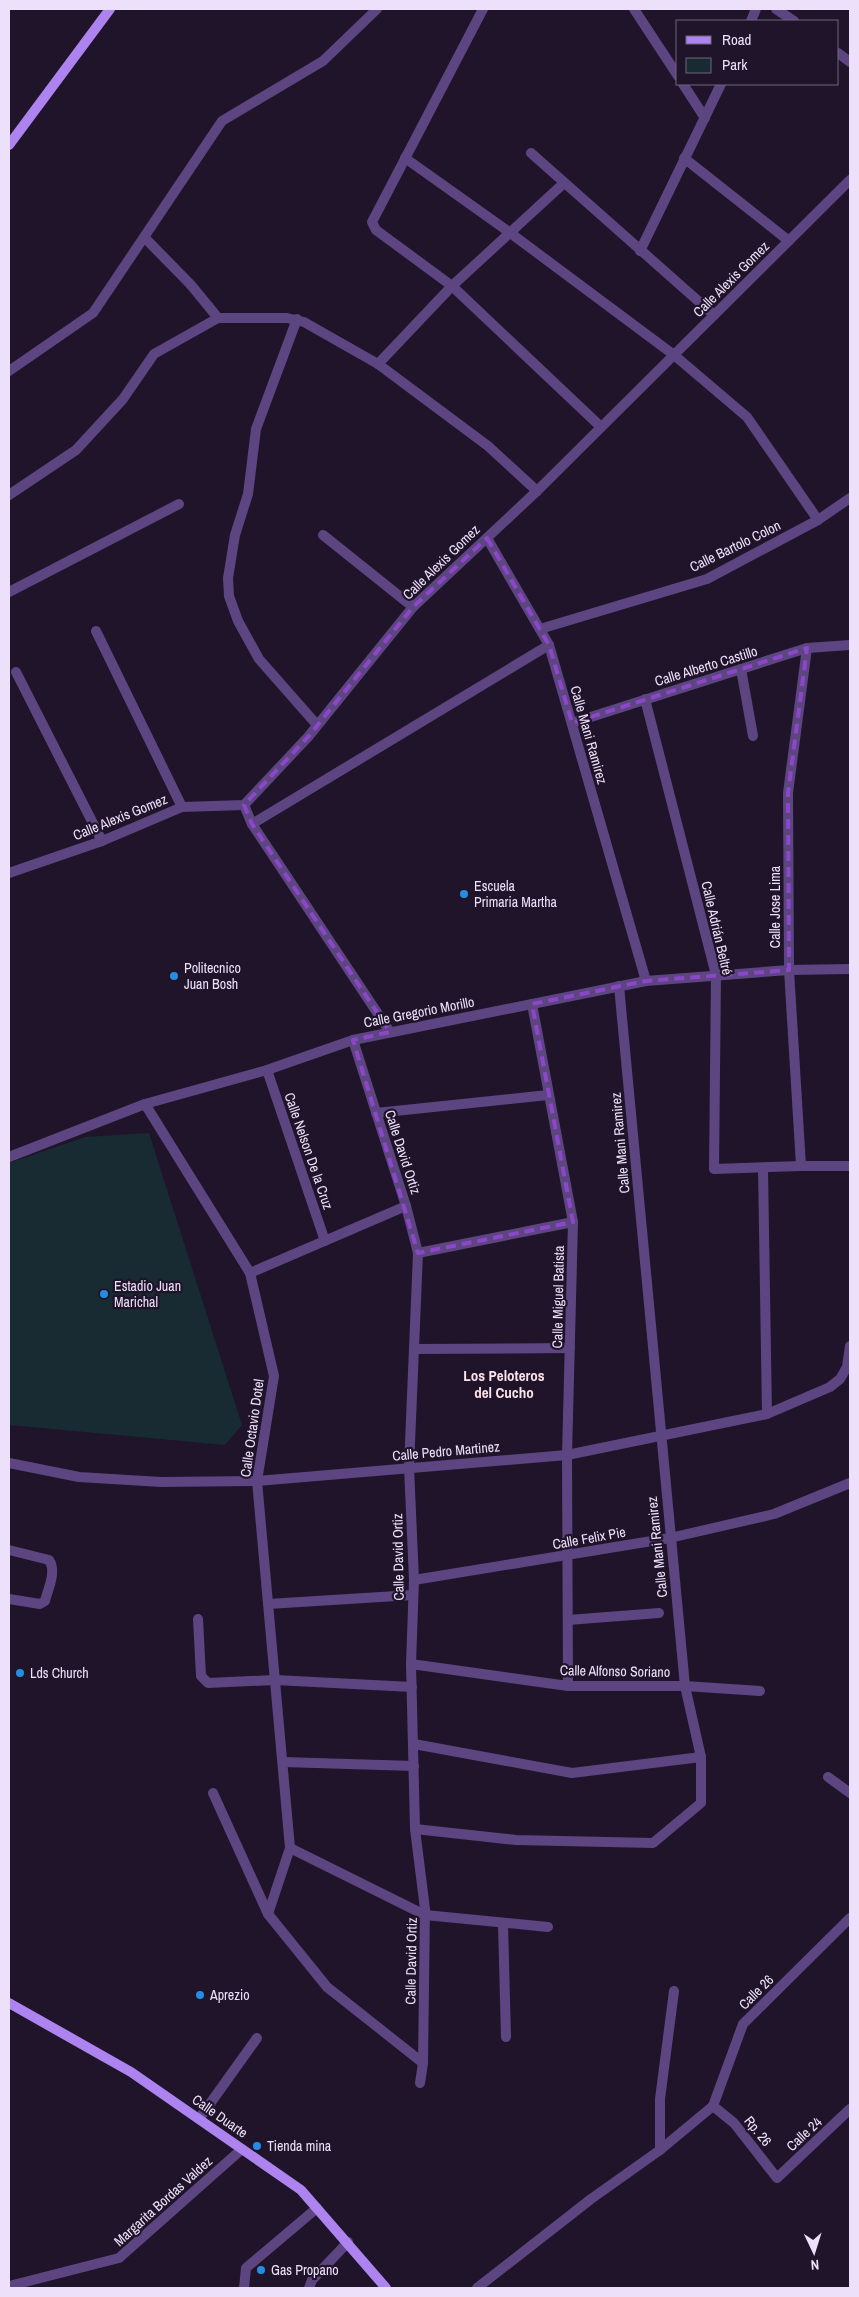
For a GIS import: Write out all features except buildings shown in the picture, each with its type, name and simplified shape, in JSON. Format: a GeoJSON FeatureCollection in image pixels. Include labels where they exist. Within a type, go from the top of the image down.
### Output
{"type":"FeatureCollection","features":[{"type":"Feature","properties":{"kind":"street"},"geometry":{"type":"LineString","coordinates":[[9,145],[110,9]]}},
{"type":"Feature","properties":{"kind":"street"},"geometry":{"type":"LineString","coordinates":[[9,371],[92,313],[222,121],[323,61],[377,9]]}},
{"type":"Feature","properties":{"kind":"street"},"geometry":{"type":"LineString","coordinates":[[483,9],[372,222],[376,230],[452,286],[601,427]]}},
{"type":"Feature","properties":{"kind":"street"},"geometry":{"type":"LineString","coordinates":[[634,9],[676,73]]}},
{"type":"Feature","properties":{"kind":"street"},"geometry":{"type":"LineString","coordinates":[[776,9],[792,20]]}},
{"type":"Feature","properties":{"kind":"street"},"geometry":{"type":"LineString","coordinates":[[839,54],[850,62]]}},
{"type":"Feature","properties":{"kind":"street"},"geometry":{"type":"LineString","coordinates":[[684,85],[706,118]]}},
{"type":"Feature","properties":{"kind":"street"},"geometry":{"type":"LineString","coordinates":[[640,251],[721,85]]}},
{"type":"Feature","properties":{"kind":"street"},"geometry":{"type":"LineString","coordinates":[[531,152],[714,315]]}},
{"type":"Feature","properties":{"kind":"street"},"geometry":{"type":"LineString","coordinates":[[405,158],[509,232],[674,355],[747,418],[818,520]]}},
{"type":"Feature","properties":{"kind":"street"},"geometry":{"type":"LineString","coordinates":[[684,158],[789,241]]}},
{"type":"Feature","properties":{"kind":"street","name":"Calle Alexis Gomez"},"geometry":{"type":"LineString","coordinates":[[9,873],[102,841],[182,807],[244,805],[317,726],[413,607],[537,491],[849,182]]}},
{"type":"Feature","properties":{"kind":"street"},"geometry":{"type":"LineString","coordinates":[[378,364],[452,286],[564,183]]}},
{"type":"Feature","properties":{"kind":"street"},"geometry":{"type":"LineString","coordinates":[[144,238],[191,285],[218,318]]}},
{"type":"Feature","properties":{"kind":"street"},"geometry":{"type":"LineString","coordinates":[[9,495],[76,450],[123,399],[154,354],[218,318],[297,319],[378,364],[488,446],[537,491]]}},
{"type":"Feature","properties":{"kind":"street"},"geometry":{"type":"LineString","coordinates":[[297,319],[256,430],[248,494],[235,535],[228,578],[229,596],[238,620],[259,660],[317,726]]}},
{"type":"Feature","properties":{"kind":"street","name":"Calle Bartolo Colon"},"geometry":{"type":"LineString","coordinates":[[540,629],[707,579],[818,520],[850,498]]}},
{"type":"Feature","properties":{"kind":"street"},"geometry":{"type":"LineString","coordinates":[[9,592],[179,504]]}},
{"type":"Feature","properties":{"kind":"street"},"geometry":{"type":"LineString","coordinates":[[323,535],[413,607]]}},
{"type":"Feature","properties":{"kind":"street","name":"Calle Mani Ramirez"},"geometry":{"type":"LineString","coordinates":[[487,538],[549,645],[646,981]]}},
{"type":"Feature","properties":{"kind":"street"},"geometry":{"type":"LineString","coordinates":[[96,631],[182,807]]}},
{"type":"Feature","properties":{"kind":"street"},"geometry":{"type":"LineString","coordinates":[[252,824],[549,645]]}},
{"type":"Feature","properties":{"kind":"street","name":"Calle Alberto Castillo"},"geometry":{"type":"LineString","coordinates":[[572,723],[807,648],[850,645]]}},
{"type":"Feature","properties":{"kind":"street","name":"Calle Jose Lima"},"geometry":{"type":"LineString","coordinates":[[801,1166],[789,970],[788,793],[807,648]]}},
{"type":"Feature","properties":{"kind":"street"},"geometry":{"type":"LineString","coordinates":[[741,669],[753,736]]}},
{"type":"Feature","properties":{"kind":"street"},"geometry":{"type":"LineString","coordinates":[[16,672],[102,841]]}},
{"type":"Feature","properties":{"kind":"street","name":"Calle Adrián Beltré"},"geometry":{"type":"LineString","coordinates":[[645,700],[716,975],[714,1169],[763,1168]]}},
{"type":"Feature","properties":{"kind":"street"},"geometry":{"type":"LineString","coordinates":[[244,805],[252,824],[390,1032]]}},
{"type":"Feature","properties":{"kind":"street","name":"Calle Gregorio Morillo"},"geometry":{"type":"LineString","coordinates":[[9,1157],[145,1104],[267,1070],[353,1040],[646,981],[789,970],[850,969]]}},
{"type":"Feature","properties":{"kind":"street","name":"Calle Mani Ramirez"},"geometry":{"type":"LineString","coordinates":[[416,1829],[516,1840],[653,1843],[701,1803],[701,1757],[685,1686],[619,986]]}},
{"type":"Feature","properties":{"kind":"street","name":"Calle Miguel Batista"},"geometry":{"type":"LineString","coordinates":[[532,1004],[573,1222],[567,1455],[568,1686]]}},
{"type":"Feature","properties":{"kind":"street","name":"Calle David Ortiz"},"geometry":{"type":"LineString","coordinates":[[353,1040],[406,1206],[418,1253],[410,1467],[414,1580],[411,1664],[416,1829],[425,1915],[423,2063],[420,2083]]}},
{"type":"Feature","properties":{"kind":"street","name":"Calle Nelson De la Cruz"},"geometry":{"type":"LineString","coordinates":[[267,1070],[325,1241]]}},
{"type":"Feature","properties":{"kind":"street"},"geometry":{"type":"LineString","coordinates":[[376,1113],[548,1095]]}},
{"type":"Feature","properties":{"kind":"street","name":"Calle Octavio Dotel"},"geometry":{"type":"LineString","coordinates":[[145,1104],[250,1273],[274,1376],[257,1481],[290,1848]]}},
{"type":"Feature","properties":{"kind":"street"},"geometry":{"type":"LineString","coordinates":[[767,1414],[763,1168],[850,1166]]}},
{"type":"Feature","properties":{"kind":"street"},"geometry":{"type":"LineString","coordinates":[[250,1273],[406,1206]]}},
{"type":"Feature","properties":{"kind":"street"},"geometry":{"type":"LineString","coordinates":[[418,1253],[573,1222]]}},
{"type":"Feature","properties":{"kind":"street","name":"Calle Pedro Martinez"},"geometry":{"type":"LineString","coordinates":[[9,1463],[79,1477],[161,1482],[257,1481],[567,1455],[767,1414],[845,1379],[850,1346]]}},
{"type":"Feature","properties":{"kind":"street"},"geometry":{"type":"LineString","coordinates":[[414,1349],[570,1348]]}},
{"type":"Feature","properties":{"kind":"street","name":"Calle Felix Pie"},"geometry":{"type":"LineString","coordinates":[[414,1580],[670,1538],[774,1514],[850,1483]]}},
{"type":"Feature","properties":{"kind":"street"},"geometry":{"type":"LineString","coordinates":[[9,1550],[49,1560],[53,1565],[45,1601],[40,1604],[9,1599]]}},
{"type":"Feature","properties":{"kind":"street"},"geometry":{"type":"LineString","coordinates":[[268,1604],[413,1595]]}},
{"type":"Feature","properties":{"kind":"street"},"geometry":{"type":"LineString","coordinates":[[568,1620],[659,1613]]}},
{"type":"Feature","properties":{"kind":"street"},"geometry":{"type":"LineString","coordinates":[[198,1619],[201,1676],[208,1683],[275,1680],[412,1687]]}},
{"type":"Feature","properties":{"kind":"street","name":"Calle Alfonso Soriano"},"geometry":{"type":"LineString","coordinates":[[411,1664],[568,1686],[685,1686],[760,1691]]}},
{"type":"Feature","properties":{"kind":"street"},"geometry":{"type":"LineString","coordinates":[[414,1744],[572,1772],[701,1757]]}},
{"type":"Feature","properties":{"kind":"street"},"geometry":{"type":"LineString","coordinates":[[283,1762],[414,1766]]}},
{"type":"Feature","properties":{"kind":"street"},"geometry":{"type":"LineString","coordinates":[[828,1777],[850,1793]]}},
{"type":"Feature","properties":{"kind":"street"},"geometry":{"type":"LineString","coordinates":[[213,1793],[268,1914],[327,1986],[423,2063]]}},
{"type":"Feature","properties":{"kind":"street"},"geometry":{"type":"LineString","coordinates":[[268,1914],[290,1848],[425,1915],[548,1927]]}},
{"type":"Feature","properties":{"kind":"street","name":"Calle 26"},"geometry":{"type":"LineString","coordinates":[[713,2106],[743,2024],[850,1918]]}},
{"type":"Feature","properties":{"kind":"street"},"geometry":{"type":"LineString","coordinates":[[503,1924],[506,2037]]}},
{"type":"Feature","properties":{"kind":"street"},"geometry":{"type":"LineString","coordinates":[[660,2150],[660,2099],[674,1991]]}},
{"type":"Feature","properties":{"kind":"street","name":"Calle Duarte"},"geometry":{"type":"LineString","coordinates":[[9,2004],[131,2072],[301,2190],[386,2288]]}},
{"type":"Feature","properties":{"kind":"street"},"geometry":{"type":"LineString","coordinates":[[199,2119],[257,2038]]}},
{"type":"Feature","properties":{"kind":"street"},"geometry":{"type":"LineString","coordinates":[[477,2288],[591,2199],[660,2150],[713,2106]]}},
{"type":"Feature","properties":{"kind":"street","name":"Rp. 26"},"geometry":{"type":"LineString","coordinates":[[713,2106],[734,2123],[777,2178]]}},
{"type":"Feature","properties":{"kind":"street","name":"Calle 24"},"geometry":{"type":"LineString","coordinates":[[777,2178],[850,2109]]}},
{"type":"Feature","properties":{"kind":"street","name":"Margarita Bordas Valdez"},"geometry":{"type":"LineString","coordinates":[[9,2286],[119,2258],[242,2149]]}},
{"type":"Feature","properties":{"kind":"street"},"geometry":{"type":"LineString","coordinates":[[244,2288],[246,2268],[317,2208]]}},
{"type":"Feature","properties":{"kind":"street"},"geometry":{"type":"LineString","coordinates":[[309,2288],[312,2280],[348,2242]]}},
{"type":"Feature","properties":{"kind":"highlighted area"},"geometry":{"type":"Polygon","coordinates":[[[487,538],[549,645],[572,723],[807,648],[788,793],[789,970],[646,981],[532,1004],[573,1222],[418,1253],[353,1040],[390,1032],[252,824],[244,805],[308,737],[413,607],[487,538]]]}},
{"type":"Feature","properties":{"kind":"green space","name":"Estadio Juan Marichal"},"geometry":{"type":"Polygon","coordinates":[[[149,1133],[242,1425],[225,1445],[9,1425],[9,1163],[85,1137],[149,1133]]]}},
{"type":"Feature","properties":{"kind":"place","name":"Escuela Primaria Martha"},"geometry":{"type":"Point","coordinates":[464,894]}},
{"type":"Feature","properties":{"kind":"place","name":"Politecnico Juan Bosh"},"geometry":{"type":"Point","coordinates":[174,976]}},
{"type":"Feature","properties":{"kind":"place","name":"Estadio Juan Marichal"},"geometry":{"type":"Point","coordinates":[104,1294]}},
{"type":"Feature","properties":{"kind":"place","name":"Lds Church"},"geometry":{"type":"Point","coordinates":[20,1673]}},
{"type":"Feature","properties":{"kind":"place","name":"Aprezio"},"geometry":{"type":"Point","coordinates":[200,1995]}},
{"type":"Feature","properties":{"kind":"place","name":"Tienda mina"},"geometry":{"type":"Point","coordinates":[257,2146]}},
{"type":"Feature","properties":{"kind":"place","name":"Gas Propano"},"geometry":{"type":"Point","coordinates":[261,2270]}},
{"type":"Feature","properties":{"kind":"district","name":"Los Peloteros del Cucho"},"geometry":{"type":"Point","coordinates":[504,1384]}}]}
